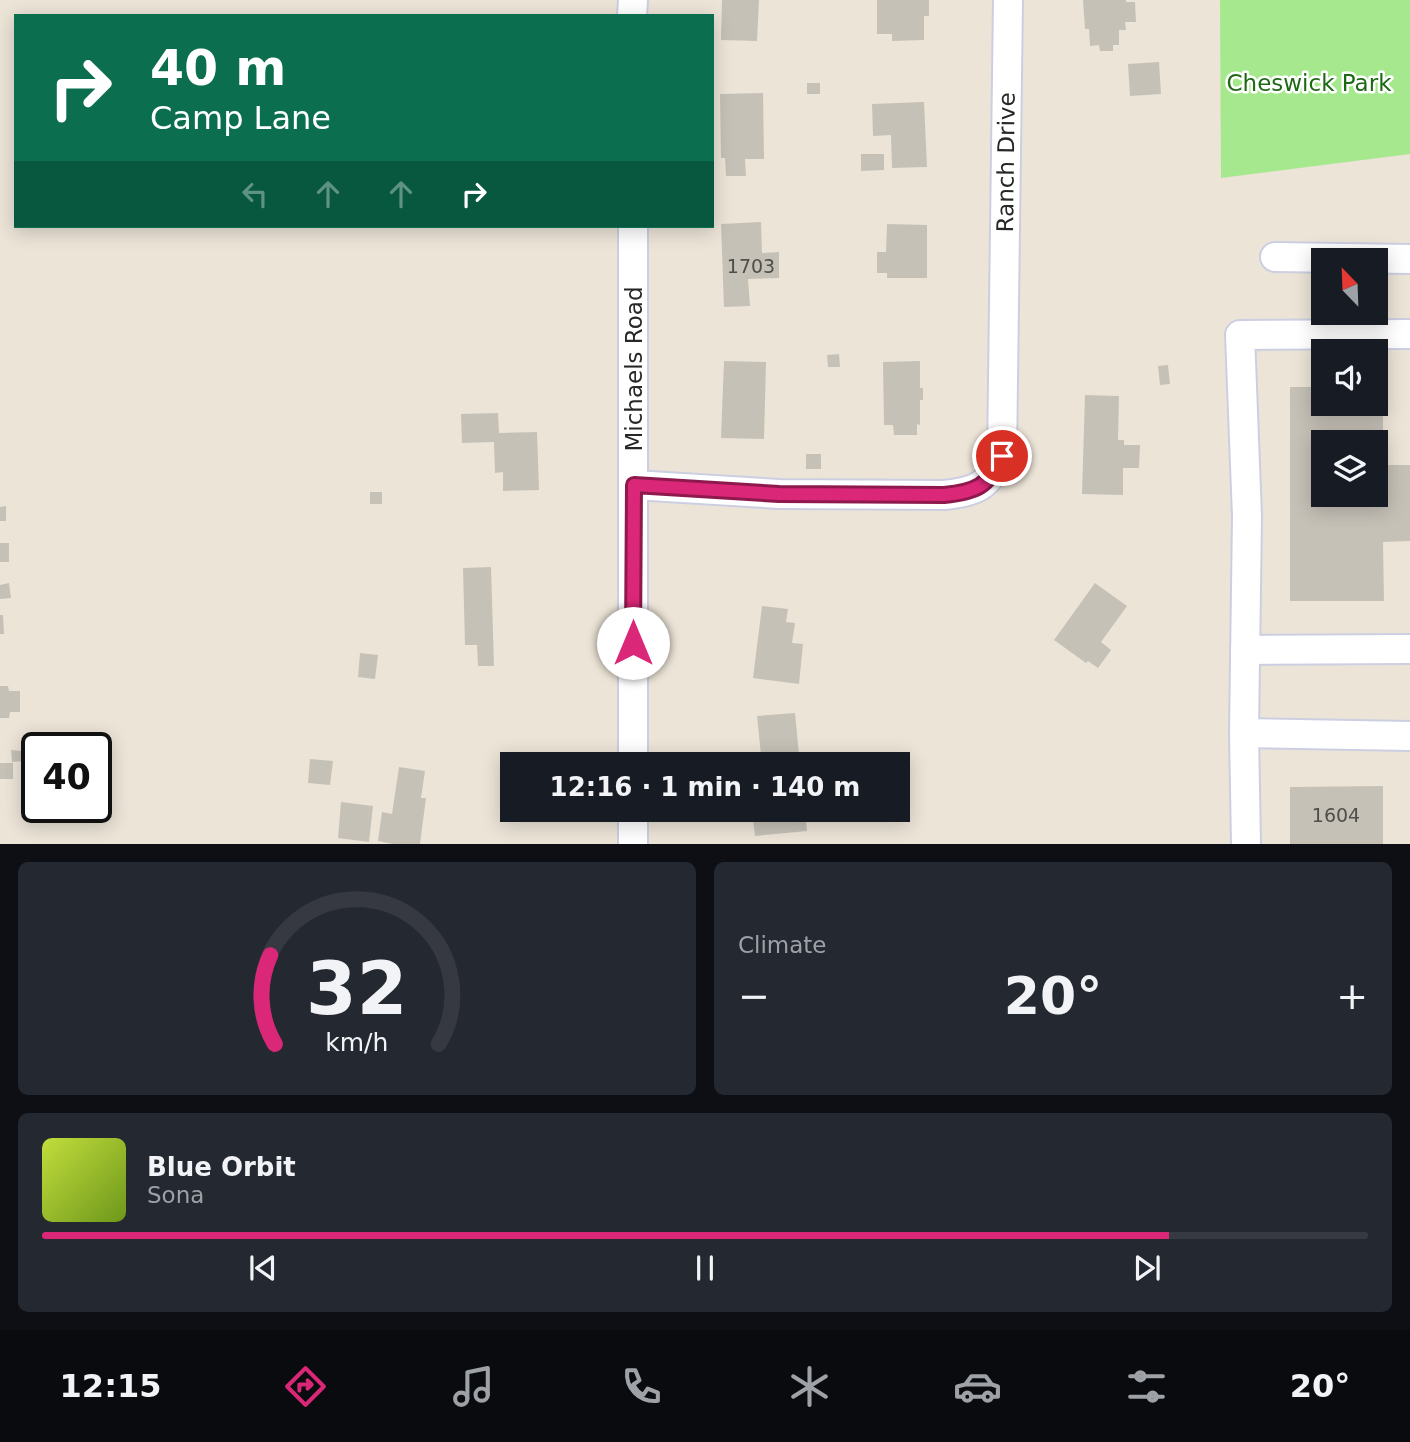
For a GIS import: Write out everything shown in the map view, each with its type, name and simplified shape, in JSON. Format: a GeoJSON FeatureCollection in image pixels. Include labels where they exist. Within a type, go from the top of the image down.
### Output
{"type":"FeatureCollection","features":[{"type":"Feature","properties":{"kind":"street","name":"Ranch Drive"},"geometry":{"type":"LineString","coordinates":[[634,485],[779,494],[944,495],[967,493],[990,478],[1002,456],[1008,0]]}},
{"type":"Feature","properties":{"kind":"street","name":"Michaels Road"},"geometry":{"type":"LineString","coordinates":[[632,752],[634,228]]}},
{"type":"Feature","properties":{"kind":"street"},"geometry":{"type":"LineString","coordinates":[[1275,257],[1410,258]]}},
{"type":"Feature","properties":{"kind":"street"},"geometry":{"type":"LineString","coordinates":[[1246,844],[1244,733],[1247,516],[1240,335],[1410,334]]}},
{"type":"Feature","properties":{"kind":"street"},"geometry":{"type":"LineString","coordinates":[[1245,650],[1410,649]]}},
{"type":"Feature","properties":{"kind":"street"},"geometry":{"type":"LineString","coordinates":[[1244,733],[1410,736]]}},
{"type":"Feature","properties":{"kind":"street"},"geometry":{"type":"LineString","coordinates":[[633,822],[633,844]]}},
{"type":"Feature","properties":{"kind":"green space","name":"Cheswick Park"},"geometry":{"type":"Polygon","coordinates":[[[1220,0],[1410,0],[1410,154],[1221,178],[1220,0]]]}},
{"type":"Feature","properties":{"kind":"building"},"geometry":{"type":"Polygon","coordinates":[[[722,0],[759,0],[757,41],[721,40],[722,0]]]}},
{"type":"Feature","properties":{"kind":"building"},"geometry":{"type":"Polygon","coordinates":[[[877,0],[929,0],[929,16],[924,16],[924,40],[892,41],[892,34],[877,34],[877,0]]]}},
{"type":"Feature","properties":{"kind":"building"},"geometry":{"type":"Polygon","coordinates":[[[1083,0],[1135,2],[1136,22],[1125,22],[1126,30],[1119,30],[1119,45],[1113,45],[1113,51],[1100,51],[1099,45],[1090,46],[1089,29],[1085,29],[1083,0]]]}},
{"type":"Feature","properties":{"kind":"building"},"geometry":{"type":"Polygon","coordinates":[[[1159,62],[1161,94],[1130,96],[1128,64],[1159,62]]]}},
{"type":"Feature","properties":{"kind":"building"},"geometry":{"type":"Polygon","coordinates":[[[807,83],[820,83],[820,94],[807,94],[807,83]]]}},
{"type":"Feature","properties":{"kind":"building"},"geometry":{"type":"Polygon","coordinates":[[[763,93],[764,159],[745,159],[746,176],[726,176],[725,158],[721,158],[720,94],[763,93]]]}},
{"type":"Feature","properties":{"kind":"building"},"geometry":{"type":"Polygon","coordinates":[[[924,102],[927,167],[892,168],[891,135],[873,136],[872,104],[924,102]]]}},
{"type":"Feature","properties":{"kind":"building"},"geometry":{"type":"Polygon","coordinates":[[[861,154],[884,154],[884,170],[861,171],[861,154]]]}},
{"type":"Feature","properties":{"kind":"building"},"geometry":{"type":"Polygon","coordinates":[[[761,222],[762,253],[779,252],[779,278],[748,279],[750,306],[724,307],[721,224],[761,222]]]}},
{"type":"Feature","properties":{"kind":"building"},"geometry":{"type":"Polygon","coordinates":[[[887,224],[927,225],[927,278],[887,278],[887,273],[877,273],[877,252],[886,252],[887,224]]]}},
{"type":"Feature","properties":{"kind":"building"},"geometry":{"type":"Polygon","coordinates":[[[839,354],[840,367],[828,367],[827,355],[839,354]]]}},
{"type":"Feature","properties":{"kind":"building"},"geometry":{"type":"Polygon","coordinates":[[[724,361],[766,362],[764,439],[721,438],[724,361]]]}},
{"type":"Feature","properties":{"kind":"building"},"geometry":{"type":"Polygon","coordinates":[[[920,361],[923,400],[920,400],[920,425],[917,424],[917,435],[894,435],[893,425],[884,425],[883,362],[920,361]]]}},
{"type":"Feature","properties":{"kind":"building"},"geometry":{"type":"Polygon","coordinates":[[[1168,365],[1170,384],[1160,385],[1158,366],[1168,365]]]}},
{"type":"Feature","properties":{"kind":"building"},"geometry":{"type":"Polygon","coordinates":[[[1290,387],[1311,387],[1311,416],[1383,416],[1383,430],[1311,430],[1311,507],[1388,507],[1388,465],[1410,465],[1410,541],[1383,542],[1384,601],[1290,601],[1290,387]]]}},
{"type":"Feature","properties":{"kind":"building"},"geometry":{"type":"Polygon","coordinates":[[[1085,395],[1119,396],[1118,440],[1124,440],[1124,445],[1140,445],[1139,468],[1123,468],[1123,495],[1082,494],[1085,395]]]}},
{"type":"Feature","properties":{"kind":"building"},"geometry":{"type":"Polygon","coordinates":[[[498,413],[499,433],[537,432],[539,490],[503,491],[503,472],[495,473],[494,442],[462,443],[461,414],[498,413]]]}},
{"type":"Feature","properties":{"kind":"building"},"geometry":{"type":"Polygon","coordinates":[[[806,454],[821,454],[821,469],[806,469],[806,454]]]}},
{"type":"Feature","properties":{"kind":"building"},"geometry":{"type":"Polygon","coordinates":[[[370,492],[382,492],[382,504],[370,504],[370,492]]]}},
{"type":"Feature","properties":{"kind":"building"},"geometry":{"type":"Polygon","coordinates":[[[6,506],[6,521],[0,521],[0,507],[6,506]]]}},
{"type":"Feature","properties":{"kind":"building"},"geometry":{"type":"Polygon","coordinates":[[[0,543],[9,543],[9,562],[0,562],[0,543]]]}},
{"type":"Feature","properties":{"kind":"building"},"geometry":{"type":"Polygon","coordinates":[[[491,567],[494,666],[478,666],[477,645],[465,645],[463,568],[491,567]]]}},
{"type":"Feature","properties":{"kind":"building"},"geometry":{"type":"Polygon","coordinates":[[[9,583],[11,598],[0,599],[0,585],[9,583]]]}},
{"type":"Feature","properties":{"kind":"building"},"geometry":{"type":"Polygon","coordinates":[[[1095,583],[1127,606],[1101,642],[1111,650],[1098,668],[1088,661],[1086,663],[1054,640],[1095,583]]]}},
{"type":"Feature","properties":{"kind":"building"},"geometry":{"type":"Polygon","coordinates":[[[762,606],[788,609],[786,622],[795,623],[792,643],[803,644],[799,684],[753,678],[762,606]]]}},
{"type":"Feature","properties":{"kind":"building"},"geometry":{"type":"Polygon","coordinates":[[[0,615],[3,615],[4,634],[0,634],[0,615]]]}},
{"type":"Feature","properties":{"kind":"building"},"geometry":{"type":"Polygon","coordinates":[[[360,653],[378,655],[375,679],[358,677],[360,653]]]}},
{"type":"Feature","properties":{"kind":"building"},"geometry":{"type":"Polygon","coordinates":[[[0,686],[8,686],[9,691],[20,691],[20,712],[10,712],[9,718],[0,718],[0,686]]]}},
{"type":"Feature","properties":{"kind":"building"},"geometry":{"type":"Polygon","coordinates":[[[795,713],[799,752],[761,752],[757,716],[795,713]]]}},
{"type":"Feature","properties":{"kind":"building"},"geometry":{"type":"Polygon","coordinates":[[[11,750],[21,751],[21,761],[12,762],[11,750]]]}},
{"type":"Feature","properties":{"kind":"building"},"geometry":{"type":"Polygon","coordinates":[[[310,759],[333,761],[330,785],[308,783],[310,759]]]}},
{"type":"Feature","properties":{"kind":"building"},"geometry":{"type":"Polygon","coordinates":[[[0,763],[13,763],[13,779],[0,779],[0,763]]]}},
{"type":"Feature","properties":{"kind":"building"},"geometry":{"type":"Polygon","coordinates":[[[399,767],[425,771],[421,798],[426,798],[420,844],[378,841],[382,812],[392,814],[399,767]]]}},
{"type":"Feature","properties":{"kind":"building"},"geometry":{"type":"Polygon","coordinates":[[[1383,786],[1383,844],[1290,844],[1290,787],[1383,786]]]}},
{"type":"Feature","properties":{"kind":"building"},"geometry":{"type":"Polygon","coordinates":[[[341,802],[373,806],[369,842],[338,838],[341,802]]]}},
{"type":"Feature","properties":{"kind":"building"},"geometry":{"type":"Polygon","coordinates":[[[753,822],[806,822],[807,831],[755,836],[753,822]]]}},
{"type":"Feature","properties":{"kind":"route"},"geometry":{"type":"LineString","coordinates":[[633,643],[634,485],[779,494],[944,495],[967,493],[990,478],[1002,456]]}}]}
